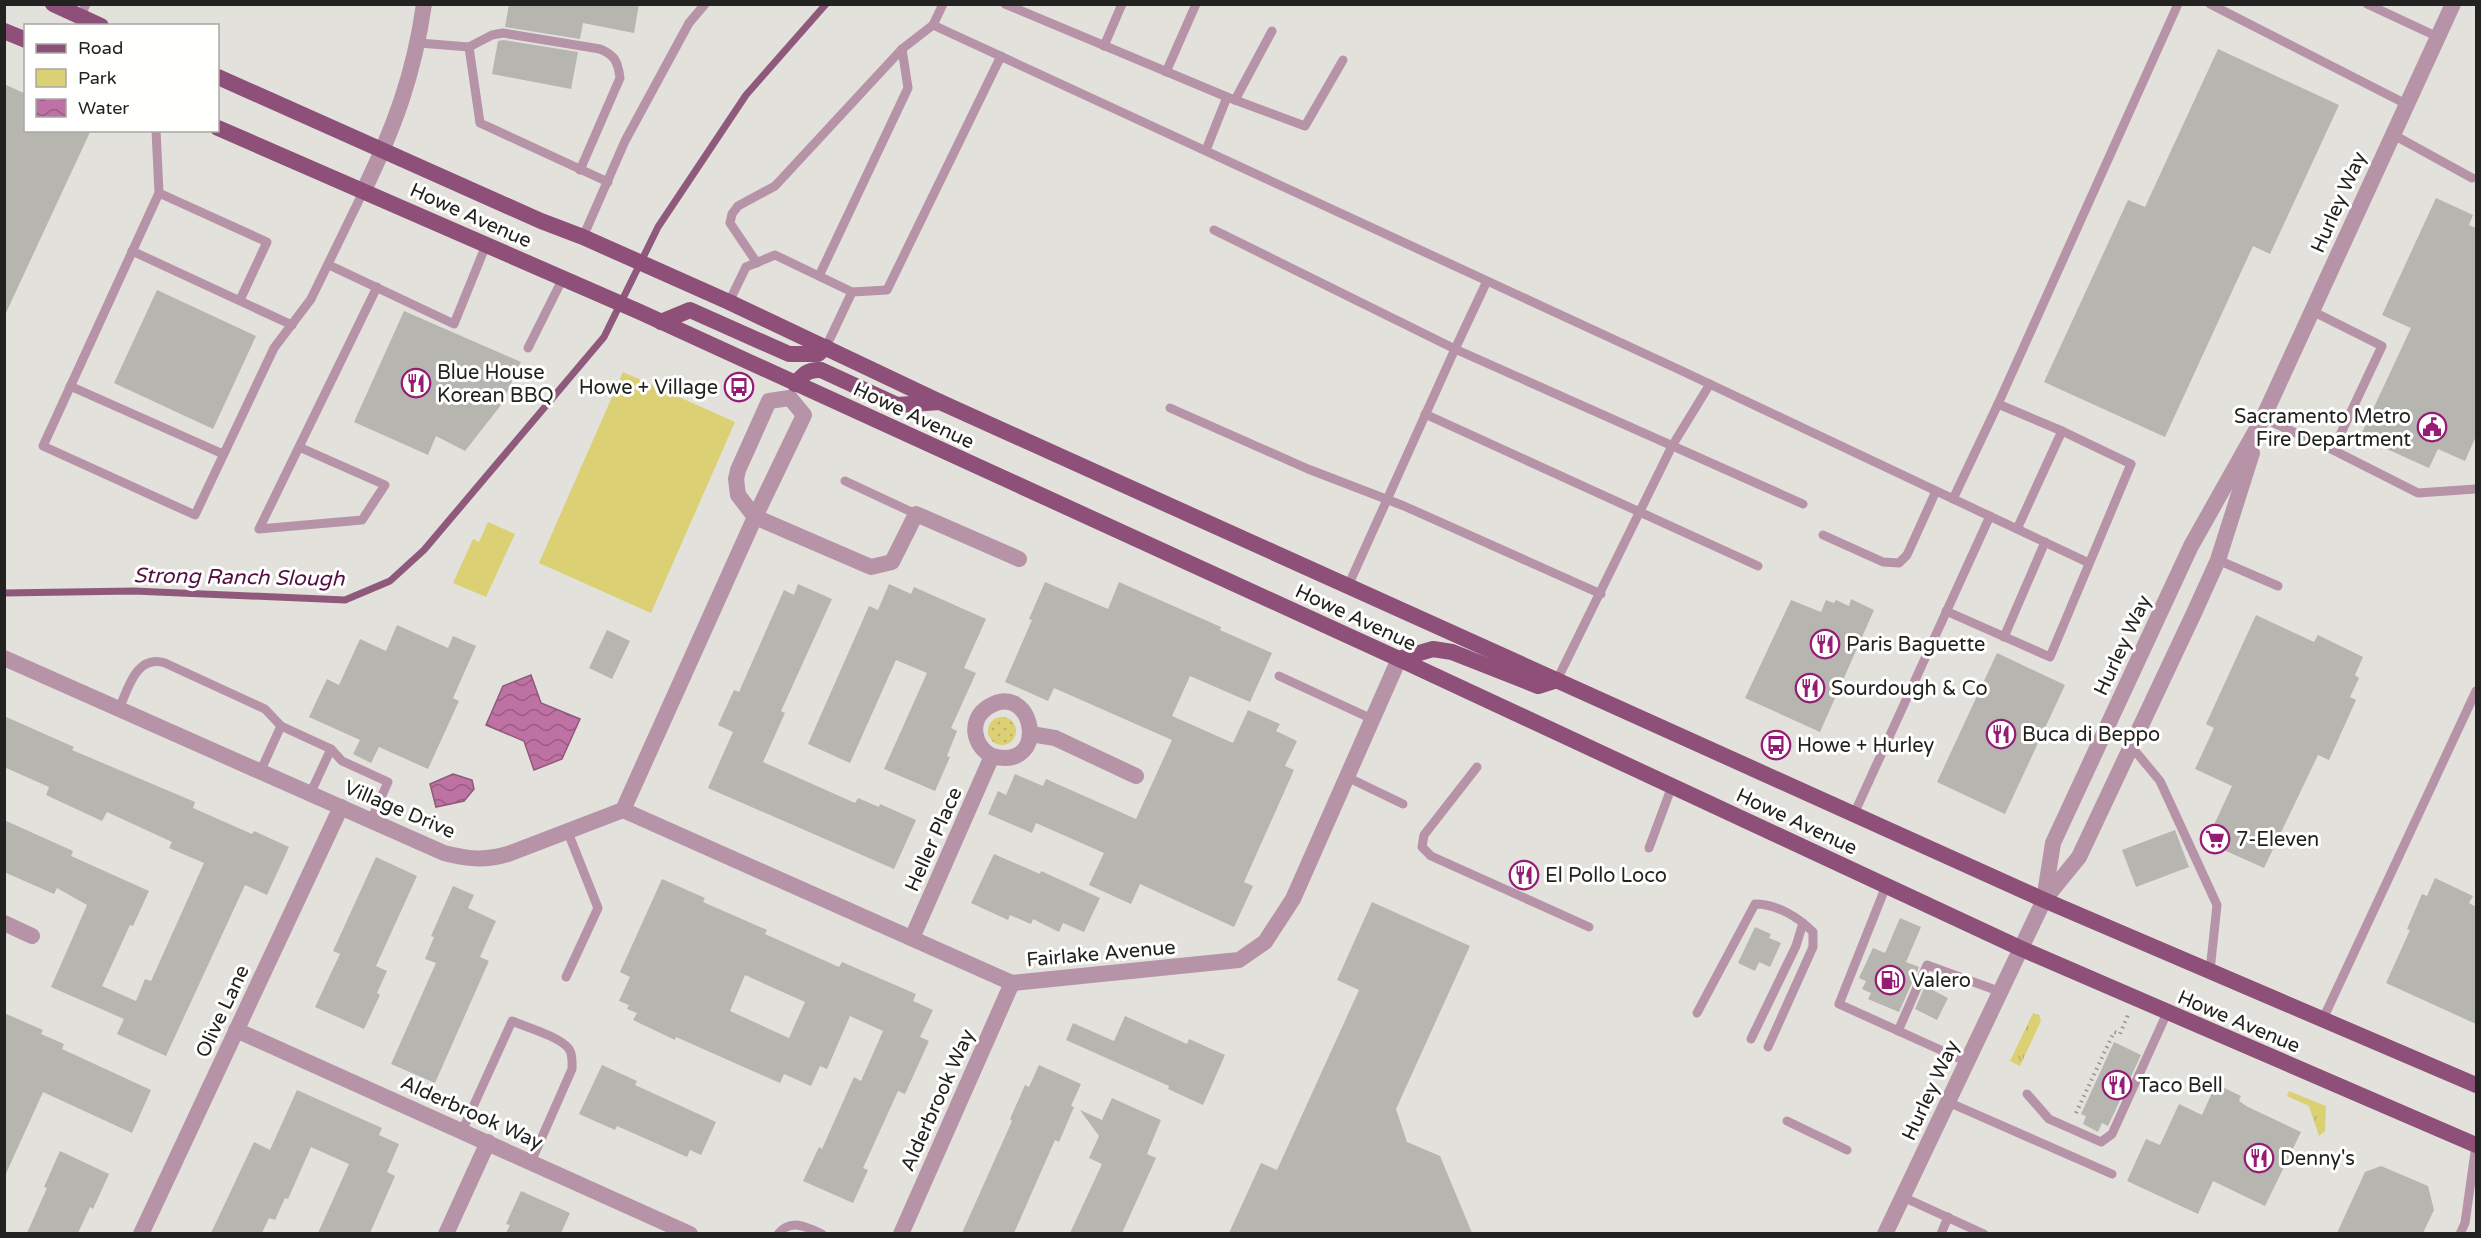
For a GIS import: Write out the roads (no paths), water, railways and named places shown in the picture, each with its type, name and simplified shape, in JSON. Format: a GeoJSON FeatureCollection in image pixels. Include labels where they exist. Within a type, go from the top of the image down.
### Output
{"type":"FeatureCollection","features":[{"type":"Feature","properties":{"kind":"main road"},"geometry":{"type":"LineString","coordinates":[[53,4],[83,10],[99,24]]}},
{"type":"Feature","properties":{"kind":"main road"},"geometry":{"type":"LineString","coordinates":[[4,31],[24,39]]}},
{"type":"Feature","properties":{"kind":"main road","name":"Howe Avenue"},"geometry":{"type":"LineString","coordinates":[[219,77],[729,302],[940,402],[2044,900],[2476,1085]]}},
{"type":"Feature","properties":{"kind":"main road","name":"Howe Avenue"},"geometry":{"type":"LineString","coordinates":[[219,128],[662,322],[793,391],[1399,659],[2022,949],[2476,1145]]}},
{"type":"Feature","properties":{"kind":"main road"},"geometry":{"type":"LineString","coordinates":[[662,322],[690,310],[789,354],[818,354],[826,346]]}},
{"type":"Feature","properties":{"kind":"main road"},"geometry":{"type":"LineString","coordinates":[[793,391],[804,373],[812,369],[821,370],[897,405],[940,402]]}},
{"type":"Feature","properties":{"kind":"main road"},"geometry":{"type":"LineString","coordinates":[[1399,659],[1433,649],[1460,655],[1538,686],[1557,680]]}},
{"type":"Feature","properties":{"kind":"street"},"geometry":{"type":"LineString","coordinates":[[363,192],[408,88],[419,43],[424,4]]}},
{"type":"Feature","properties":{"kind":"street","name":"Hurley Way"},"geometry":{"type":"LineString","coordinates":[[2044,900],[2053,843],[2192,546],[2263,418],[2453,4]]}},
{"type":"Feature","properties":{"kind":"street"},"geometry":{"type":"LineString","coordinates":[[623,810],[755,517],[804,415],[793,391],[769,401],[736,479],[738,495],[755,517],[871,567],[892,562],[916,514],[1019,559]]}},
{"type":"Feature","properties":{"kind":"street","name":"Hurley Way"},"geometry":{"type":"LineString","coordinates":[[1885,1233],[2044,900],[2079,856],[2218,560],[2263,418]]}},
{"type":"Feature","properties":{"kind":"street","name":"Village Drive"},"geometry":{"type":"LineString","coordinates":[[4,658],[444,853],[462,858],[492,859],[623,810]]}},
{"type":"Feature","properties":{"kind":"street","name":"Fairlake Avenue"},"geometry":{"type":"LineString","coordinates":[[623,810],[1012,983],[1239,960],[1266,942],[1293,898],[1399,659]]}},
{"type":"Feature","properties":{"kind":"street"},"geometry":{"type":"LineString","coordinates":[[1003,702],[1017,707],[1027,717],[1031,734],[1024,749],[1018,755],[1000,759],[992,756],[981,749],[975,735],[978,719],[987,708],[1003,702]]}},
{"type":"Feature","properties":{"kind":"street"},"geometry":{"type":"LineString","coordinates":[[1031,734],[1054,738],[1136,776]]}},
{"type":"Feature","properties":{"kind":"street","name":"Heller Place"},"geometry":{"type":"LineString","coordinates":[[912,938],[992,756]]}},
{"type":"Feature","properties":{"kind":"street","name":"Olive Lane"},"geometry":{"type":"LineString","coordinates":[[141,1233],[341,807]]}},
{"type":"Feature","properties":{"kind":"street"},"geometry":{"type":"LineString","coordinates":[[4,923],[32,936]]}},
{"type":"Feature","properties":{"kind":"street","name":"Alderbrook Way"},"geometry":{"type":"LineString","coordinates":[[901,1233],[1012,983]]}},
{"type":"Feature","properties":{"kind":"street","name":"Alderbrook Way"},"geometry":{"type":"LineString","coordinates":[[236,1030],[690,1233]]}},
{"type":"Feature","properties":{"kind":"street"},"geometry":{"type":"LineString","coordinates":[[446,1233],[488,1142]]}},
{"type":"Feature","properties":{"kind":"lane"},"geometry":{"type":"LineString","coordinates":[[583,237],[625,141],[689,23],[705,4]]}},
{"type":"Feature","properties":{"kind":"lane"},"geometry":{"type":"LineString","coordinates":[[757,263],[730,223],[732,214],[746,200],[775,186],[902,49],[933,25],[944,4]]}},
{"type":"Feature","properties":{"kind":"lane"},"geometry":{"type":"LineString","coordinates":[[1005,4],[1023,8],[1166,72],[1305,126],[1343,60]]}},
{"type":"Feature","properties":{"kind":"lane"},"geometry":{"type":"LineString","coordinates":[[1104,46],[1122,4]]}},
{"type":"Feature","properties":{"kind":"lane"},"geometry":{"type":"LineString","coordinates":[[1166,72],[1196,4]]}},
{"type":"Feature","properties":{"kind":"lane"},"geometry":{"type":"LineString","coordinates":[[1953,499],[2178,4]]}},
{"type":"Feature","properties":{"kind":"lane"},"geometry":{"type":"LineString","coordinates":[[2210,4],[2406,104]]}},
{"type":"Feature","properties":{"kind":"lane"},"geometry":{"type":"LineString","coordinates":[[2367,4],[2438,37]]}},
{"type":"Feature","properties":{"kind":"lane"},"geometry":{"type":"LineString","coordinates":[[933,25],[1710,384],[2089,563]]}},
{"type":"Feature","properties":{"kind":"lane"},"geometry":{"type":"LineString","coordinates":[[1206,150],[1231,98],[1272,31]]}},
{"type":"Feature","properties":{"kind":"lane"},"geometry":{"type":"LineString","coordinates":[[419,43],[469,47],[492,34],[503,33],[600,49],[611,53],[618,63],[620,78],[580,170]]}},
{"type":"Feature","properties":{"kind":"lane"},"geometry":{"type":"LineString","coordinates":[[469,47],[480,123],[608,182]]}},
{"type":"Feature","properties":{"kind":"lane"},"geometry":{"type":"LineString","coordinates":[[819,276],[908,88],[902,49]]}},
{"type":"Feature","properties":{"kind":"lane"},"geometry":{"type":"LineString","coordinates":[[729,302],[746,267],[775,255],[852,292],[887,290],[1001,56]]}},
{"type":"Feature","properties":{"kind":"lane"},"geometry":{"type":"LineString","coordinates":[[156,132],[159,193],[43,446],[195,515],[274,348],[311,299],[363,192]]}},
{"type":"Feature","properties":{"kind":"lane"},"geometry":{"type":"LineString","coordinates":[[2392,134],[2472,178]]}},
{"type":"Feature","properties":{"kind":"lane"},"geometry":{"type":"LineString","coordinates":[[159,193],[267,242],[240,300]]}},
{"type":"Feature","properties":{"kind":"lane"},"geometry":{"type":"LineString","coordinates":[[1214,230],[1455,349],[1803,504]]}},
{"type":"Feature","properties":{"kind":"lane"},"geometry":{"type":"LineString","coordinates":[[329,265],[454,324],[486,244]]}},
{"type":"Feature","properties":{"kind":"lane"},"geometry":{"type":"LineString","coordinates":[[132,251],[292,325]]}},
{"type":"Feature","properties":{"kind":"lane"},"geometry":{"type":"LineString","coordinates":[[528,348],[563,278]]}},
{"type":"Feature","properties":{"kind":"lane"},"geometry":{"type":"LineString","coordinates":[[1348,586],[1487,281]]}},
{"type":"Feature","properties":{"kind":"lane"},"geometry":{"type":"LineString","coordinates":[[299,447],[385,485],[362,520],[259,529],[377,287]]}},
{"type":"Feature","properties":{"kind":"lane"},"geometry":{"type":"LineString","coordinates":[[826,346],[852,292]]}},
{"type":"Feature","properties":{"kind":"lane"},"geometry":{"type":"LineString","coordinates":[[2312,311],[2382,346],[2333,450]]}},
{"type":"Feature","properties":{"kind":"lane"},"geometry":{"type":"LineString","coordinates":[[1557,680],[1672,446],[1710,384]]}},
{"type":"Feature","properties":{"kind":"lane"},"geometry":{"type":"LineString","coordinates":[[70,386],[223,454]]}},
{"type":"Feature","properties":{"kind":"lane"},"geometry":{"type":"LineString","coordinates":[[1946,611],[2050,657],[2131,464],[1998,404]]}},
{"type":"Feature","properties":{"kind":"lane"},"geometry":{"type":"LineString","coordinates":[[1170,408],[1308,469],[1404,506],[1601,594]]}},
{"type":"Feature","properties":{"kind":"lane"},"geometry":{"type":"LineString","coordinates":[[1425,414],[1758,567]]}},
{"type":"Feature","properties":{"kind":"lane"},"geometry":{"type":"LineString","coordinates":[[2263,418],[2418,493],[2476,489]]}},
{"type":"Feature","properties":{"kind":"lane"},"geometry":{"type":"LineString","coordinates":[[2018,529],[2062,431]]}},
{"type":"Feature","properties":{"kind":"lane"},"geometry":{"type":"LineString","coordinates":[[844,481],[916,514]]}},
{"type":"Feature","properties":{"kind":"lane"},"geometry":{"type":"LineString","coordinates":[[1823,535],[1883,562],[1899,563],[1907,555],[1936,490]]}},
{"type":"Feature","properties":{"kind":"lane"},"geometry":{"type":"LineString","coordinates":[[1854,814],[1990,516]]}},
{"type":"Feature","properties":{"kind":"lane"},"geometry":{"type":"LineString","coordinates":[[2004,637],[2045,542]]}},
{"type":"Feature","properties":{"kind":"lane"},"geometry":{"type":"LineString","coordinates":[[2218,560],[2278,586]]}},
{"type":"Feature","properties":{"kind":"lane"},"geometry":{"type":"LineString","coordinates":[[119,710],[135,674],[148,662],[156,660],[265,709],[281,726],[331,749],[342,761],[388,782],[371,820]]}},
{"type":"Feature","properties":{"kind":"lane"},"geometry":{"type":"LineString","coordinates":[[1279,676],[1372,719]]}},
{"type":"Feature","properties":{"kind":"lane"},"geometry":{"type":"LineString","coordinates":[[2323,1019],[2476,691]]}},
{"type":"Feature","properties":{"kind":"lane"},"geometry":{"type":"LineString","coordinates":[[260,772],[281,726]]}},
{"type":"Feature","properties":{"kind":"lane"},"geometry":{"type":"LineString","coordinates":[[2131,746],[2160,781],[2217,904],[2210,970]]}},
{"type":"Feature","properties":{"kind":"lane"},"geometry":{"type":"LineString","coordinates":[[310,794],[331,749]]}},
{"type":"Feature","properties":{"kind":"lane"},"geometry":{"type":"LineString","coordinates":[[1477,767],[1424,835],[1422,847],[1431,856],[1589,927]]}},
{"type":"Feature","properties":{"kind":"lane"},"geometry":{"type":"LineString","coordinates":[[1347,777],[1403,804]]}},
{"type":"Feature","properties":{"kind":"lane"},"geometry":{"type":"LineString","coordinates":[[1649,848],[1672,786]]}},
{"type":"Feature","properties":{"kind":"lane"},"geometry":{"type":"LineString","coordinates":[[566,976],[598,908],[567,830]]}},
{"type":"Feature","properties":{"kind":"lane"},"geometry":{"type":"LineString","coordinates":[[1886,886],[1839,1004],[1967,1062]]}},
{"type":"Feature","properties":{"kind":"lane"},"geometry":{"type":"LineString","coordinates":[[1697,1014],[1755,904],[1769,904],[1803,923],[1813,932],[1813,947],[1767,1047]]}},
{"type":"Feature","properties":{"kind":"lane"},"geometry":{"type":"LineString","coordinates":[[1751,1039],[1796,946],[1803,923]]}},
{"type":"Feature","properties":{"kind":"lane"},"geometry":{"type":"LineString","coordinates":[[1898,1031],[1927,965],[2001,992]]}},
{"type":"Feature","properties":{"kind":"lane"},"geometry":{"type":"LineString","coordinates":[[2027,1094],[2049,1119],[2101,1142],[2112,1134],[2167,1013]]}},
{"type":"Feature","properties":{"kind":"lane"},"geometry":{"type":"LineString","coordinates":[[462,1131],[512,1022],[561,1042],[569,1048],[572,1056],[572,1069],[531,1162]]}},
{"type":"Feature","properties":{"kind":"lane"},"geometry":{"type":"LineString","coordinates":[[1948,1102],[2112,1174]]}},
{"type":"Feature","properties":{"kind":"lane"},"geometry":{"type":"LineString","coordinates":[[1787,1121],[1847,1150]]}},
{"type":"Feature","properties":{"kind":"lane"},"geometry":{"type":"LineString","coordinates":[[2460,1233],[2465,1223],[2476,1145]]}},
{"type":"Feature","properties":{"kind":"lane"},"geometry":{"type":"LineString","coordinates":[[1903,1197],[1984,1233]]}},
{"type":"Feature","properties":{"kind":"lane"},"geometry":{"type":"LineString","coordinates":[[1941,1233],[1948,1217]]}},
{"type":"Feature","properties":{"kind":"lane"},"geometry":{"type":"LineString","coordinates":[[778,1233],[783,1228],[799,1223],[822,1233]]}},
{"type":"Feature","properties":{"kind":"water"},"geometry":{"type":"Polygon","coordinates":[[[531,675],[541,703],[580,719],[562,759],[534,770],[524,741],[486,725],[503,686],[531,675]]]}},
{"type":"Feature","properties":{"kind":"water"},"geometry":{"type":"Polygon","coordinates":[[[453,774],[472,780],[474,789],[464,801],[436,807],[430,784],[453,774]]]}},
{"type":"Feature","properties":{"kind":"waterway","name":"Strong Ranch Slough"},"geometry":{"type":"LineString","coordinates":[[4,593],[134,591],[345,600],[390,581],[424,550],[604,337],[658,227],[746,95],[826,4]]}},
{"type":"Feature","properties":{"kind":"place","name":"Blue House Korean BBQ"},"geometry":{"type":"Point","coordinates":[416,383]}},
{"type":"Feature","properties":{"kind":"place","name":"Howe + Village"},"geometry":{"type":"Point","coordinates":[739,387]}},
{"type":"Feature","properties":{"kind":"place","name":"Sacramento Metro Fire Department"},"geometry":{"type":"Point","coordinates":[2432,427]}},
{"type":"Feature","properties":{"kind":"place","name":"Paris Baguette"},"geometry":{"type":"Point","coordinates":[1825,644]}},
{"type":"Feature","properties":{"kind":"place","name":"Sourdough & Co"},"geometry":{"type":"Point","coordinates":[1810,688]}},
{"type":"Feature","properties":{"kind":"place","name":"Buca di Beppo"},"geometry":{"type":"Point","coordinates":[2001,734]}},
{"type":"Feature","properties":{"kind":"place","name":"Howe + Hurley"},"geometry":{"type":"Point","coordinates":[1776,745]}},
{"type":"Feature","properties":{"kind":"place","name":"7-Eleven"},"geometry":{"type":"Point","coordinates":[2215,839]}},
{"type":"Feature","properties":{"kind":"place","name":"El Pollo Loco"},"geometry":{"type":"Point","coordinates":[1524,875]}},
{"type":"Feature","properties":{"kind":"place","name":"Valero"},"geometry":{"type":"Point","coordinates":[1890,980]}},
{"type":"Feature","properties":{"kind":"place","name":"Taco Bell"},"geometry":{"type":"Point","coordinates":[2117,1085]}},
{"type":"Feature","properties":{"kind":"place","name":"Denny's"},"geometry":{"type":"Point","coordinates":[2259,1158]}}]}
